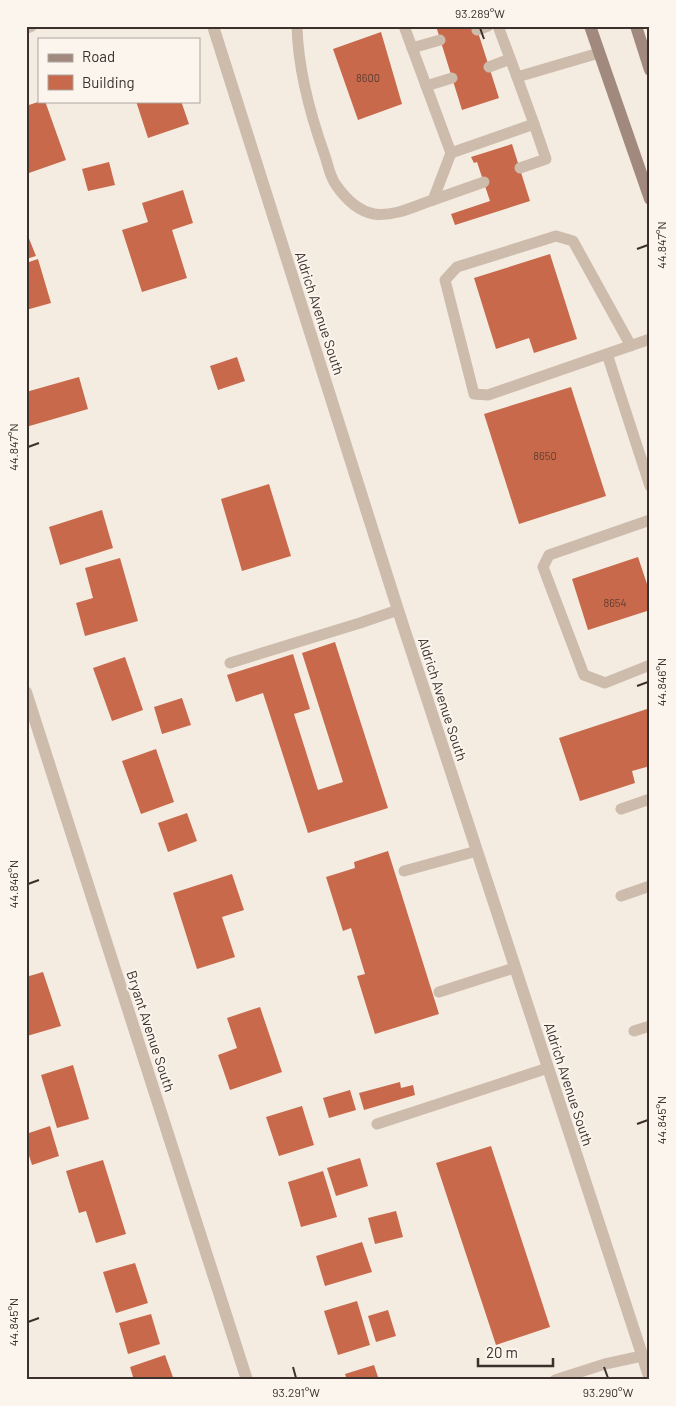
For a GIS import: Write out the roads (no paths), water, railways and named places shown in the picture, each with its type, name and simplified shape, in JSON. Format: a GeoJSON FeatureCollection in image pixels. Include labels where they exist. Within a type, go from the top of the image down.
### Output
{"type":"FeatureCollection","features":[{"type":"Feature","properties":{"kind":"main road"},"geometry":{"type":"LineString","coordinates":[[590,26],[650,199]]}},
{"type":"Feature","properties":{"kind":"main road"},"geometry":{"type":"LineString","coordinates":[[636,26],[650,70]]}},
{"type":"Feature","properties":{"kind":"street"},"geometry":{"type":"LineString","coordinates":[[26,28],[31,26]]}},
{"type":"Feature","properties":{"kind":"street","name":"Aldrich Avenue South"},"geometry":{"type":"LineString","coordinates":[[213,26],[398,610],[650,1379]]}},
{"type":"Feature","properties":{"kind":"street","name":"Bryant Avenue South"},"geometry":{"type":"LineString","coordinates":[[26,692],[247,1380]]}},
{"type":"Feature","properties":{"kind":"lane"},"geometry":{"type":"LineString","coordinates":[[297,26],[304,90],[334,183],[349,201],[362,210],[374,214],[390,214],[484,182]]}},
{"type":"Feature","properties":{"kind":"lane"},"geometry":{"type":"LineString","coordinates":[[404,26],[451,153],[433,200]]}},
{"type":"Feature","properties":{"kind":"lane"},"geometry":{"type":"LineString","coordinates":[[498,26],[546,159],[520,168]]}},
{"type":"Feature","properties":{"kind":"lane"},"geometry":{"type":"LineString","coordinates":[[412,48],[440,40]]}},
{"type":"Feature","properties":{"kind":"lane"},"geometry":{"type":"LineString","coordinates":[[517,77],[599,53]]}},
{"type":"Feature","properties":{"kind":"lane"},"geometry":{"type":"LineString","coordinates":[[489,67],[510,59]]}},
{"type":"Feature","properties":{"kind":"lane"},"geometry":{"type":"LineString","coordinates":[[426,86],[452,78]]}},
{"type":"Feature","properties":{"kind":"lane"},"geometry":{"type":"LineString","coordinates":[[451,153],[534,124]]}},
{"type":"Feature","properties":{"kind":"lane"},"geometry":{"type":"LineString","coordinates":[[631,346],[573,241],[556,236],[547,238],[457,267],[445,280],[474,394],[488,395],[631,346],[650,339]]}},
{"type":"Feature","properties":{"kind":"lane"},"geometry":{"type":"LineString","coordinates":[[607,354],[650,486]]}},
{"type":"Feature","properties":{"kind":"lane"},"geometry":{"type":"LineString","coordinates":[[650,520],[549,555],[543,567],[584,675],[605,683],[650,665]]}},
{"type":"Feature","properties":{"kind":"lane"},"geometry":{"type":"LineString","coordinates":[[230,663],[360,624],[398,610]]}},
{"type":"Feature","properties":{"kind":"lane"},"geometry":{"type":"LineString","coordinates":[[621,809],[650,799]]}},
{"type":"Feature","properties":{"kind":"lane"},"geometry":{"type":"LineString","coordinates":[[404,871],[477,851]]}},
{"type":"Feature","properties":{"kind":"lane"},"geometry":{"type":"LineString","coordinates":[[621,896],[650,886]]}},
{"type":"Feature","properties":{"kind":"lane"},"geometry":{"type":"LineString","coordinates":[[439,992],[514,968]]}},
{"type":"Feature","properties":{"kind":"lane"},"geometry":{"type":"LineString","coordinates":[[634,1031],[650,1026]]}},
{"type":"Feature","properties":{"kind":"lane"},"geometry":{"type":"LineString","coordinates":[[377,1124],[548,1068]]}},
{"type":"Feature","properties":{"kind":"lane"},"geometry":{"type":"LineString","coordinates":[[556,1380],[605,1364],[642,1356]]}}]}
